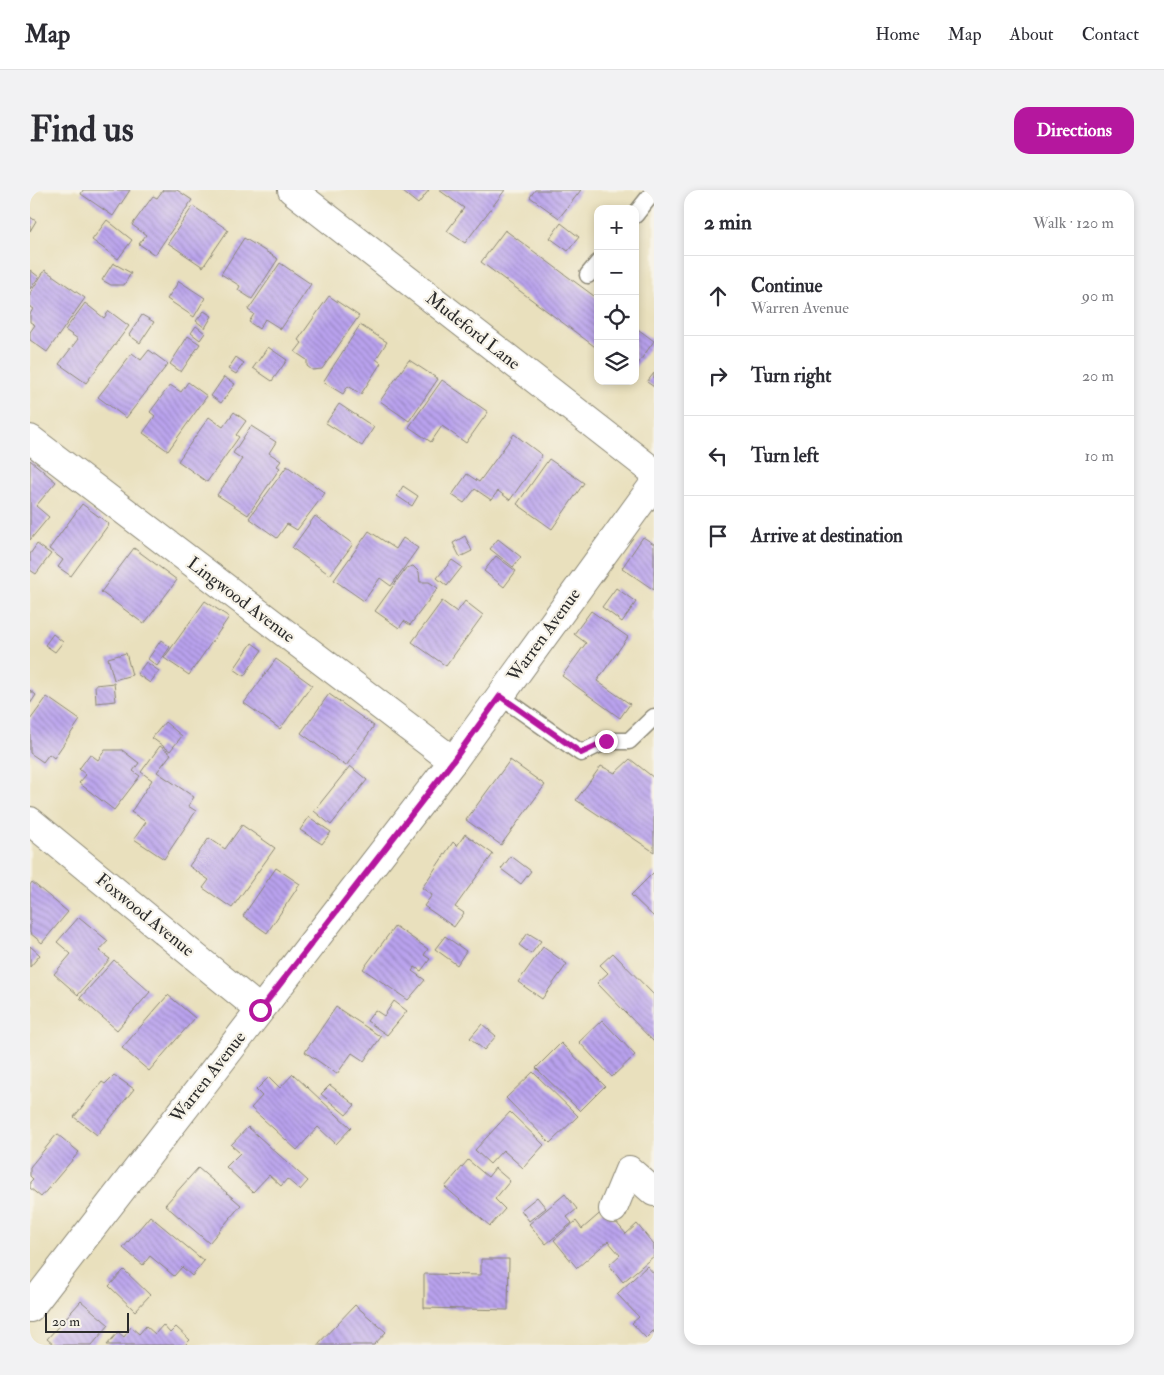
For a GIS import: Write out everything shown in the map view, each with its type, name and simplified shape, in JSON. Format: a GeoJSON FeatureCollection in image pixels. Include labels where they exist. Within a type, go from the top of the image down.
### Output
{"type":"FeatureCollection","features":[{"type":"Feature","properties":{"kind":"street","name":"Mudeford Lane"},"geometry":{"type":"LineString","coordinates":[[292,190],[654,472]]}},
{"type":"Feature","properties":{"kind":"street","name":"Lingwood Avenue"},"geometry":{"type":"LineString","coordinates":[[30,439],[453,761]]}},
{"type":"Feature","properties":{"kind":"street","name":"Warren Avenue"},"geometry":{"type":"LineString","coordinates":[[30,1308],[453,761],[654,484]]}},
{"type":"Feature","properties":{"kind":"street","name":"Foxwood Avenue"},"geometry":{"type":"LineString","coordinates":[[30,821],[260,1010]]}},
{"type":"Feature","properties":{"kind":"street"},"geometry":{"type":"LineString","coordinates":[[613,1209],[629,1170],[654,1192]]}},
{"type":"Feature","properties":{"kind":"lane"},"geometry":{"type":"LineString","coordinates":[[639,210],[654,191]]}},
{"type":"Feature","properties":{"kind":"lane"},"geometry":{"type":"LineString","coordinates":[[500,696],[581,753],[606,741],[630,741],[654,717]]}},
{"type":"Feature","properties":{"kind":"building"},"geometry":{"type":"Polygon","coordinates":[[[83,190],[130,190],[113,216],[81,194],[83,190]]]}},
{"type":"Feature","properties":{"kind":"building"},"geometry":{"type":"Polygon","coordinates":[[[163,190],[177,190],[192,200],[155,255],[139,244],[146,235],[132,225],[153,196],[157,198],[163,190]]]}},
{"type":"Feature","properties":{"kind":"building"},"geometry":{"type":"Polygon","coordinates":[[[404,190],[429,190],[418,204],[403,192],[404,190]]]}},
{"type":"Feature","properties":{"kind":"building"},"geometry":{"type":"Polygon","coordinates":[[[439,190],[505,190],[465,243],[447,231],[464,208],[439,190]]]}},
{"type":"Feature","properties":{"kind":"building"},"geometry":{"type":"Polygon","coordinates":[[[535,190],[581,190],[559,218],[530,197],[535,190]]]}},
{"type":"Feature","properties":{"kind":"building"},"geometry":{"type":"Polygon","coordinates":[[[193,206],[228,230],[203,267],[168,243],[193,206]]]}},
{"type":"Feature","properties":{"kind":"building"},"geometry":{"type":"Polygon","coordinates":[[[30,217],[36,221],[30,231],[30,217]]]}},
{"type":"Feature","properties":{"kind":"building"},"geometry":{"type":"Polygon","coordinates":[[[107,220],[132,240],[118,259],[92,240],[107,220]]]}},
{"type":"Feature","properties":{"kind":"building"},"geometry":{"type":"Polygon","coordinates":[[[561,223],[579,237],[568,251],[550,238],[561,223]]]}},
{"type":"Feature","properties":{"kind":"building"},"geometry":{"type":"Polygon","coordinates":[[[505,230],[594,296],[594,346],[481,262],[505,230]]]}},
{"type":"Feature","properties":{"kind":"building"},"geometry":{"type":"Polygon","coordinates":[[[244,238],[278,259],[252,299],[238,290],[240,286],[221,274],[244,238]]]}},
{"type":"Feature","properties":{"kind":"building"},"geometry":{"type":"Polygon","coordinates":[[[113,263],[131,273],[124,285],[111,285],[102,280],[113,263]]]}},
{"type":"Feature","properties":{"kind":"building"},"geometry":{"type":"Polygon","coordinates":[[[280,263],[311,284],[281,329],[265,319],[259,329],[249,322],[254,314],[248,310],[280,263]]]}},
{"type":"Feature","properties":{"kind":"building"},"geometry":{"type":"Polygon","coordinates":[[[30,270],[39,277],[30,289],[30,270]]]}},
{"type":"Feature","properties":{"kind":"building"},"geometry":{"type":"Polygon","coordinates":[[[45,270],[85,298],[47,352],[30,340],[30,332],[35,325],[30,322],[30,314],[33,309],[30,307],[30,293],[45,270]]]}},
{"type":"Feature","properties":{"kind":"building"},"geometry":{"type":"Polygon","coordinates":[[[179,281],[205,298],[194,317],[167,299],[179,281]]]}},
{"type":"Feature","properties":{"kind":"building"},"geometry":{"type":"Polygon","coordinates":[[[329,296],[359,316],[322,369],[312,370],[307,366],[307,360],[295,352],[302,343],[298,340],[329,296]]]}},
{"type":"Feature","properties":{"kind":"building"},"geometry":{"type":"Polygon","coordinates":[[[85,303],[104,318],[109,311],[129,326],[86,383],[59,364],[78,339],[65,330],[85,303]]]}},
{"type":"Feature","properties":{"kind":"building"},"geometry":{"type":"Polygon","coordinates":[[[204,311],[212,316],[205,328],[196,321],[204,311]]]}},
{"type":"Feature","properties":{"kind":"building"},"geometry":{"type":"Polygon","coordinates":[[[142,315],[154,322],[140,343],[129,335],[142,315]]]}},
{"type":"Feature","properties":{"kind":"building"},"geometry":{"type":"Polygon","coordinates":[[[360,325],[387,342],[376,359],[381,363],[361,394],[348,386],[343,394],[323,382],[360,325]]]}},
{"type":"Feature","properties":{"kind":"building"},"geometry":{"type":"Polygon","coordinates":[[[196,326],[205,333],[200,340],[191,333],[196,326]]]}},
{"type":"Feature","properties":{"kind":"building"},"geometry":{"type":"Polygon","coordinates":[[[639,330],[654,341],[639,362],[639,330]]]}},
{"type":"Feature","properties":{"kind":"building"},"geometry":{"type":"Polygon","coordinates":[[[188,336],[200,344],[181,372],[170,364],[188,336]]]}},
{"type":"Feature","properties":{"kind":"building"},"geometry":{"type":"Polygon","coordinates":[[[268,347],[287,360],[272,381],[253,368],[268,347]]]}},
{"type":"Feature","properties":{"kind":"building"},"geometry":{"type":"Polygon","coordinates":[[[149,350],[168,364],[126,418],[98,397],[132,353],[141,360],[149,350]]]}},
{"type":"Feature","properties":{"kind":"building"},"geometry":{"type":"Polygon","coordinates":[[[236,357],[244,363],[236,374],[228,369],[236,357]]]}},
{"type":"Feature","properties":{"kind":"building"},"geometry":{"type":"Polygon","coordinates":[[[409,360],[438,379],[409,421],[380,401],[409,360]]]}},
{"type":"Feature","properties":{"kind":"building"},"geometry":{"type":"Polygon","coordinates":[[[654,373],[654,387],[647,382],[654,373]]]}},
{"type":"Feature","properties":{"kind":"building"},"geometry":{"type":"Polygon","coordinates":[[[224,377],[235,384],[221,403],[211,396],[224,377]]]}},
{"type":"Feature","properties":{"kind":"building"},"geometry":{"type":"Polygon","coordinates":[[[442,380],[488,412],[466,443],[442,426],[431,442],[409,427],[442,380]]]}},
{"type":"Feature","properties":{"kind":"building"},"geometry":{"type":"Polygon","coordinates":[[[188,382],[207,396],[168,451],[143,433],[155,416],[150,412],[170,385],[181,392],[188,382]]]}},
{"type":"Feature","properties":{"kind":"building"},"geometry":{"type":"Polygon","coordinates":[[[339,404],[374,427],[362,446],[326,423],[339,404]]]}},
{"type":"Feature","properties":{"kind":"building"},"geometry":{"type":"Polygon","coordinates":[[[234,412],[246,421],[236,435],[239,437],[207,482],[178,461],[209,417],[223,427],[234,412]]]}},
{"type":"Feature","properties":{"kind":"building"},"geometry":{"type":"Polygon","coordinates":[[[251,426],[276,442],[269,453],[281,461],[277,466],[280,468],[248,515],[217,495],[242,459],[233,453],[251,426]]]}},
{"type":"Feature","properties":{"kind":"building"},"geometry":{"type":"Polygon","coordinates":[[[514,434],[542,455],[510,500],[498,491],[491,500],[475,489],[464,503],[452,495],[467,474],[479,482],[514,434]]]}},
{"type":"Feature","properties":{"kind":"building"},"geometry":{"type":"Polygon","coordinates":[[[549,459],[584,483],[552,529],[517,504],[549,459]]]}},
{"type":"Feature","properties":{"kind":"building"},"geometry":{"type":"Polygon","coordinates":[[[30,460],[56,482],[36,506],[49,517],[30,540],[30,460]]]}},
{"type":"Feature","properties":{"kind":"building"},"geometry":{"type":"Polygon","coordinates":[[[287,466],[325,493],[297,530],[287,524],[277,538],[249,518],[287,466]]]}},
{"type":"Feature","properties":{"kind":"building"},"geometry":{"type":"Polygon","coordinates":[[[403,486],[418,496],[412,506],[397,496],[403,486]]]}},
{"type":"Feature","properties":{"kind":"building"},"geometry":{"type":"Polygon","coordinates":[[[82,504],[109,524],[71,576],[58,567],[63,560],[49,549],[82,504]]]}},
{"type":"Feature","properties":{"kind":"building"},"geometry":{"type":"Polygon","coordinates":[[[315,516],[353,544],[330,575],[292,548],[315,516]]]}},
{"type":"Feature","properties":{"kind":"building"},"geometry":{"type":"Polygon","coordinates":[[[369,531],[396,549],[403,538],[418,548],[391,586],[380,578],[364,601],[334,580],[369,531]]]}},
{"type":"Feature","properties":{"kind":"building"},"geometry":{"type":"Polygon","coordinates":[[[465,536],[472,551],[460,557],[453,543],[465,536]]]}},
{"type":"Feature","properties":{"kind":"building"},"geometry":{"type":"Polygon","coordinates":[[[643,537],[654,544],[654,590],[622,568],[643,537]]]}},
{"type":"Feature","properties":{"kind":"building"},"geometry":{"type":"Polygon","coordinates":[[[498,539],[521,557],[513,567],[490,549],[498,539]]]}},
{"type":"Feature","properties":{"kind":"building"},"geometry":{"type":"Polygon","coordinates":[[[37,544],[51,554],[36,574],[30,570],[30,554],[37,544]]]}},
{"type":"Feature","properties":{"kind":"building"},"geometry":{"type":"Polygon","coordinates":[[[134,548],[177,580],[144,624],[101,592],[134,548]]]}},
{"type":"Feature","properties":{"kind":"building"},"geometry":{"type":"Polygon","coordinates":[[[496,556],[516,571],[504,587],[484,571],[496,556]]]}},
{"type":"Feature","properties":{"kind":"building"},"geometry":{"type":"Polygon","coordinates":[[[452,560],[462,567],[447,586],[437,578],[452,560]]]}},
{"type":"Feature","properties":{"kind":"building"},"geometry":{"type":"Polygon","coordinates":[[[413,566],[419,572],[420,582],[429,582],[438,588],[410,625],[404,621],[399,628],[375,611],[406,568],[413,566]]]}},
{"type":"Feature","properties":{"kind":"building"},"geometry":{"type":"Polygon","coordinates":[[[616,588],[636,602],[622,622],[602,607],[616,588]]]}},
{"type":"Feature","properties":{"kind":"building"},"geometry":{"type":"Polygon","coordinates":[[[205,601],[229,617],[189,675],[164,658],[205,601]]]}},
{"type":"Feature","properties":{"kind":"building"},"geometry":{"type":"Polygon","coordinates":[[[442,601],[457,612],[465,601],[483,615],[446,666],[412,642],[442,601]]]}},
{"type":"Feature","properties":{"kind":"building"},"geometry":{"type":"Polygon","coordinates":[[[591,611],[628,637],[597,681],[630,704],[620,718],[562,676],[586,643],[574,634],[591,611]]]}},
{"type":"Feature","properties":{"kind":"building"},"geometry":{"type":"Polygon","coordinates":[[[53,634],[63,642],[55,652],[45,645],[53,634]]]}},
{"type":"Feature","properties":{"kind":"building"},"geometry":{"type":"Polygon","coordinates":[[[161,640],[170,647],[157,666],[148,659],[161,640]]]}},
{"type":"Feature","properties":{"kind":"building"},"geometry":{"type":"Polygon","coordinates":[[[252,643],[262,650],[244,676],[234,669],[252,643]]]}},
{"type":"Feature","properties":{"kind":"building"},"geometry":{"type":"Polygon","coordinates":[[[126,653],[132,675],[114,680],[108,658],[126,653]]]}},
{"type":"Feature","properties":{"kind":"building"},"geometry":{"type":"Polygon","coordinates":[[[276,659],[312,685],[280,729],[244,703],[276,659]]]}},
{"type":"Feature","properties":{"kind":"building"},"geometry":{"type":"Polygon","coordinates":[[[146,662],[159,671],[150,683],[137,674],[146,662]]]}},
{"type":"Feature","properties":{"kind":"building"},"geometry":{"type":"Polygon","coordinates":[[[114,683],[116,701],[96,703],[95,685],[114,683]]]}},
{"type":"Feature","properties":{"kind":"building"},"geometry":{"type":"Polygon","coordinates":[[[30,690],[36,695],[30,704],[30,690]]]}},
{"type":"Feature","properties":{"kind":"building"},"geometry":{"type":"Polygon","coordinates":[[[329,694],[374,726],[346,766],[301,733],[329,694]]]}},
{"type":"Feature","properties":{"kind":"building"},"geometry":{"type":"Polygon","coordinates":[[[47,697],[80,720],[54,758],[49,754],[43,762],[30,753],[30,720],[47,697]]]}},
{"type":"Feature","properties":{"kind":"building"},"geometry":{"type":"Polygon","coordinates":[[[165,722],[182,736],[170,751],[152,738],[165,722]]]}},
{"type":"Feature","properties":{"kind":"building"},"geometry":{"type":"Polygon","coordinates":[[[160,746],[171,754],[157,772],[194,797],[188,806],[196,811],[164,859],[134,839],[146,822],[131,812],[152,780],[141,772],[160,746]]]}},
{"type":"Feature","properties":{"kind":"building"},"geometry":{"type":"Polygon","coordinates":[[[105,750],[122,750],[139,763],[133,771],[140,776],[114,810],[79,783],[86,775],[79,769],[90,754],[98,760],[105,750]]]}},
{"type":"Feature","properties":{"kind":"building"},"geometry":{"type":"Polygon","coordinates":[[[630,759],[654,778],[654,852],[576,800],[601,766],[615,773],[630,759]]]}},
{"type":"Feature","properties":{"kind":"building"},"geometry":{"type":"Polygon","coordinates":[[[510,760],[545,785],[501,845],[466,820],[510,760]]]}},
{"type":"Feature","properties":{"kind":"building"},"geometry":{"type":"Polygon","coordinates":[[[350,766],[367,780],[331,825],[314,811],[350,766]]]}},
{"type":"Feature","properties":{"kind":"building"},"geometry":{"type":"Polygon","coordinates":[[[309,817],[331,832],[322,844],[300,830],[309,817]]]}},
{"type":"Feature","properties":{"kind":"building"},"geometry":{"type":"Polygon","coordinates":[[[242,825],[275,848],[232,908],[203,888],[209,880],[189,866],[209,838],[225,849],[242,825]]]}},
{"type":"Feature","properties":{"kind":"building"},"geometry":{"type":"Polygon","coordinates":[[[465,834],[493,854],[455,907],[464,913],[454,927],[424,906],[432,895],[422,888],[453,842],[457,846],[465,834]]]}},
{"type":"Feature","properties":{"kind":"building"},"geometry":{"type":"Polygon","coordinates":[[[511,856],[531,871],[521,884],[501,869],[511,856]]]}},
{"type":"Feature","properties":{"kind":"building"},"geometry":{"type":"Polygon","coordinates":[[[276,868],[300,884],[267,933],[243,916],[276,868]]]}},
{"type":"Feature","properties":{"kind":"building"},"geometry":{"type":"Polygon","coordinates":[[[654,872],[654,917],[631,895],[654,872]]]}},
{"type":"Feature","properties":{"kind":"building"},"geometry":{"type":"Polygon","coordinates":[[[32,882],[68,912],[42,943],[30,933],[30,885],[32,882]]]}},
{"type":"Feature","properties":{"kind":"building"},"geometry":{"type":"Polygon","coordinates":[[[79,917],[108,941],[99,951],[110,959],[78,995],[54,974],[71,954],[57,942],[79,917]]]}},
{"type":"Feature","properties":{"kind":"building"},"geometry":{"type":"Polygon","coordinates":[[[395,926],[428,949],[424,955],[430,959],[421,971],[415,967],[412,971],[425,980],[408,1000],[363,969],[395,926]]]}},
{"type":"Feature","properties":{"kind":"building"},"geometry":{"type":"Polygon","coordinates":[[[528,933],[541,941],[531,954],[519,945],[528,933]]]}},
{"type":"Feature","properties":{"kind":"building"},"geometry":{"type":"Polygon","coordinates":[[[445,936],[466,951],[457,965],[435,949],[445,936]]]}},
{"type":"Feature","properties":{"kind":"building"},"geometry":{"type":"Polygon","coordinates":[[[30,946],[40,955],[30,967],[30,946]]]}},
{"type":"Feature","properties":{"kind":"building"},"geometry":{"type":"Polygon","coordinates":[[[543,947],[567,964],[542,999],[518,982],[543,947]]]}},
{"type":"Feature","properties":{"kind":"building"},"geometry":{"type":"Polygon","coordinates":[[[613,953],[654,995],[654,1042],[597,983],[608,973],[600,965],[613,953]]]}},
{"type":"Feature","properties":{"kind":"building"},"geometry":{"type":"Polygon","coordinates":[[[114,960],[150,992],[117,1030],[80,998],[114,960]]]}},
{"type":"Feature","properties":{"kind":"building"},"geometry":{"type":"Polygon","coordinates":[[[168,995],[195,1018],[149,1071],[122,1048],[168,995]]]}},
{"type":"Feature","properties":{"kind":"building"},"geometry":{"type":"Polygon","coordinates":[[[394,1001],[407,1011],[387,1035],[367,1021],[375,1010],[384,1016],[394,1001]]]}},
{"type":"Feature","properties":{"kind":"building"},"geometry":{"type":"Polygon","coordinates":[[[336,1007],[381,1037],[364,1061],[352,1053],[337,1074],[305,1052],[336,1007]]]}},
{"type":"Feature","properties":{"kind":"building"},"geometry":{"type":"Polygon","coordinates":[[[602,1020],[635,1055],[612,1077],[579,1042],[602,1020]]]}},
{"type":"Feature","properties":{"kind":"building"},"geometry":{"type":"Polygon","coordinates":[[[482,1024],[496,1036],[484,1050],[470,1038],[482,1024]]]}},
{"type":"Feature","properties":{"kind":"building"},"geometry":{"type":"Polygon","coordinates":[[[561,1043],[605,1086],[580,1111],[536,1068],[561,1043]]]}},
{"type":"Feature","properties":{"kind":"building"},"geometry":{"type":"Polygon","coordinates":[[[533,1072],[578,1116],[550,1143],[506,1098],[533,1072]]]}},
{"type":"Feature","properties":{"kind":"building"},"geometry":{"type":"Polygon","coordinates":[[[293,1074],[351,1128],[336,1144],[318,1127],[297,1150],[251,1108],[262,1096],[256,1090],[269,1077],[280,1088],[293,1074]]]}},
{"type":"Feature","properties":{"kind":"building"},"geometry":{"type":"Polygon","coordinates":[[[114,1075],[134,1089],[97,1135],[74,1117],[102,1082],[105,1084],[114,1075]]]}},
{"type":"Feature","properties":{"kind":"building"},"geometry":{"type":"Polygon","coordinates":[[[330,1085],[355,1105],[346,1115],[321,1094],[330,1085]]]}},
{"type":"Feature","properties":{"kind":"building"},"geometry":{"type":"Polygon","coordinates":[[[510,1112],[544,1145],[523,1168],[503,1150],[490,1164],[475,1150],[510,1112]]]}},
{"type":"Feature","properties":{"kind":"building"},"geometry":{"type":"Polygon","coordinates":[[[248,1127],[308,1181],[300,1190],[287,1179],[281,1186],[269,1175],[253,1192],[226,1167],[240,1153],[231,1145],[248,1127]]]}},
{"type":"Feature","properties":{"kind":"building"},"geometry":{"type":"Polygon","coordinates":[[[57,1134],[79,1152],[41,1197],[30,1188],[30,1182],[33,1179],[30,1176],[30,1167],[57,1134]]]}},
{"type":"Feature","properties":{"kind":"building"},"geometry":{"type":"Polygon","coordinates":[[[468,1160],[488,1177],[495,1168],[510,1181],[495,1199],[505,1209],[490,1226],[445,1187],[468,1160]]]}},
{"type":"Feature","properties":{"kind":"building"},"geometry":{"type":"Polygon","coordinates":[[[198,1168],[241,1205],[209,1243],[165,1205],[198,1168]]]}},
{"type":"Feature","properties":{"kind":"building"},"geometry":{"type":"Polygon","coordinates":[[[565,1194],[577,1209],[567,1217],[572,1223],[546,1244],[529,1224],[565,1194]]]}},
{"type":"Feature","properties":{"kind":"building"},"geometry":{"type":"Polygon","coordinates":[[[537,1197],[546,1208],[529,1221],[521,1210],[537,1197]]]}},
{"type":"Feature","properties":{"kind":"building"},"geometry":{"type":"Polygon","coordinates":[[[605,1209],[626,1234],[637,1224],[654,1245],[654,1256],[623,1282],[609,1265],[620,1255],[608,1241],[577,1268],[554,1240],[576,1221],[582,1229],[605,1209]]]}},
{"type":"Feature","properties":{"kind":"building"},"geometry":{"type":"Polygon","coordinates":[[[150,1216],[204,1261],[192,1276],[182,1267],[174,1276],[150,1256],[143,1265],[123,1248],[150,1216]]]}},
{"type":"Feature","properties":{"kind":"building"},"geometry":{"type":"Polygon","coordinates":[[[481,1259],[509,1259],[508,1310],[424,1308],[424,1274],[481,1275],[481,1259]]]}},
{"type":"Feature","properties":{"kind":"building"},"geometry":{"type":"Polygon","coordinates":[[[647,1266],[654,1274],[654,1333],[653,1331],[646,1338],[632,1323],[639,1317],[617,1294],[647,1266]]]}},
{"type":"Feature","properties":{"kind":"building"},"geometry":{"type":"Polygon","coordinates":[[[124,1270],[150,1295],[135,1311],[109,1286],[124,1270]]]}},
{"type":"Feature","properties":{"kind":"building"},"geometry":{"type":"Polygon","coordinates":[[[81,1301],[109,1325],[92,1345],[54,1345],[47,1339],[81,1301]]]}},
{"type":"Feature","properties":{"kind":"building"},"geometry":{"type":"Polygon","coordinates":[[[355,1305],[386,1332],[374,1345],[317,1345],[355,1305]]]}},
{"type":"Feature","properties":{"kind":"building"},"geometry":{"type":"Polygon","coordinates":[[[163,1325],[170,1333],[176,1327],[190,1340],[185,1345],[107,1345],[118,1332],[124,1337],[131,1327],[139,1334],[146,1326],[155,1334],[163,1325]]]}},
{"type":"Feature","properties":{"kind":"route"},"geometry":{"type":"LineString","coordinates":[[260,1010],[453,761],[500,696],[581,753],[606,741]]}}]}
